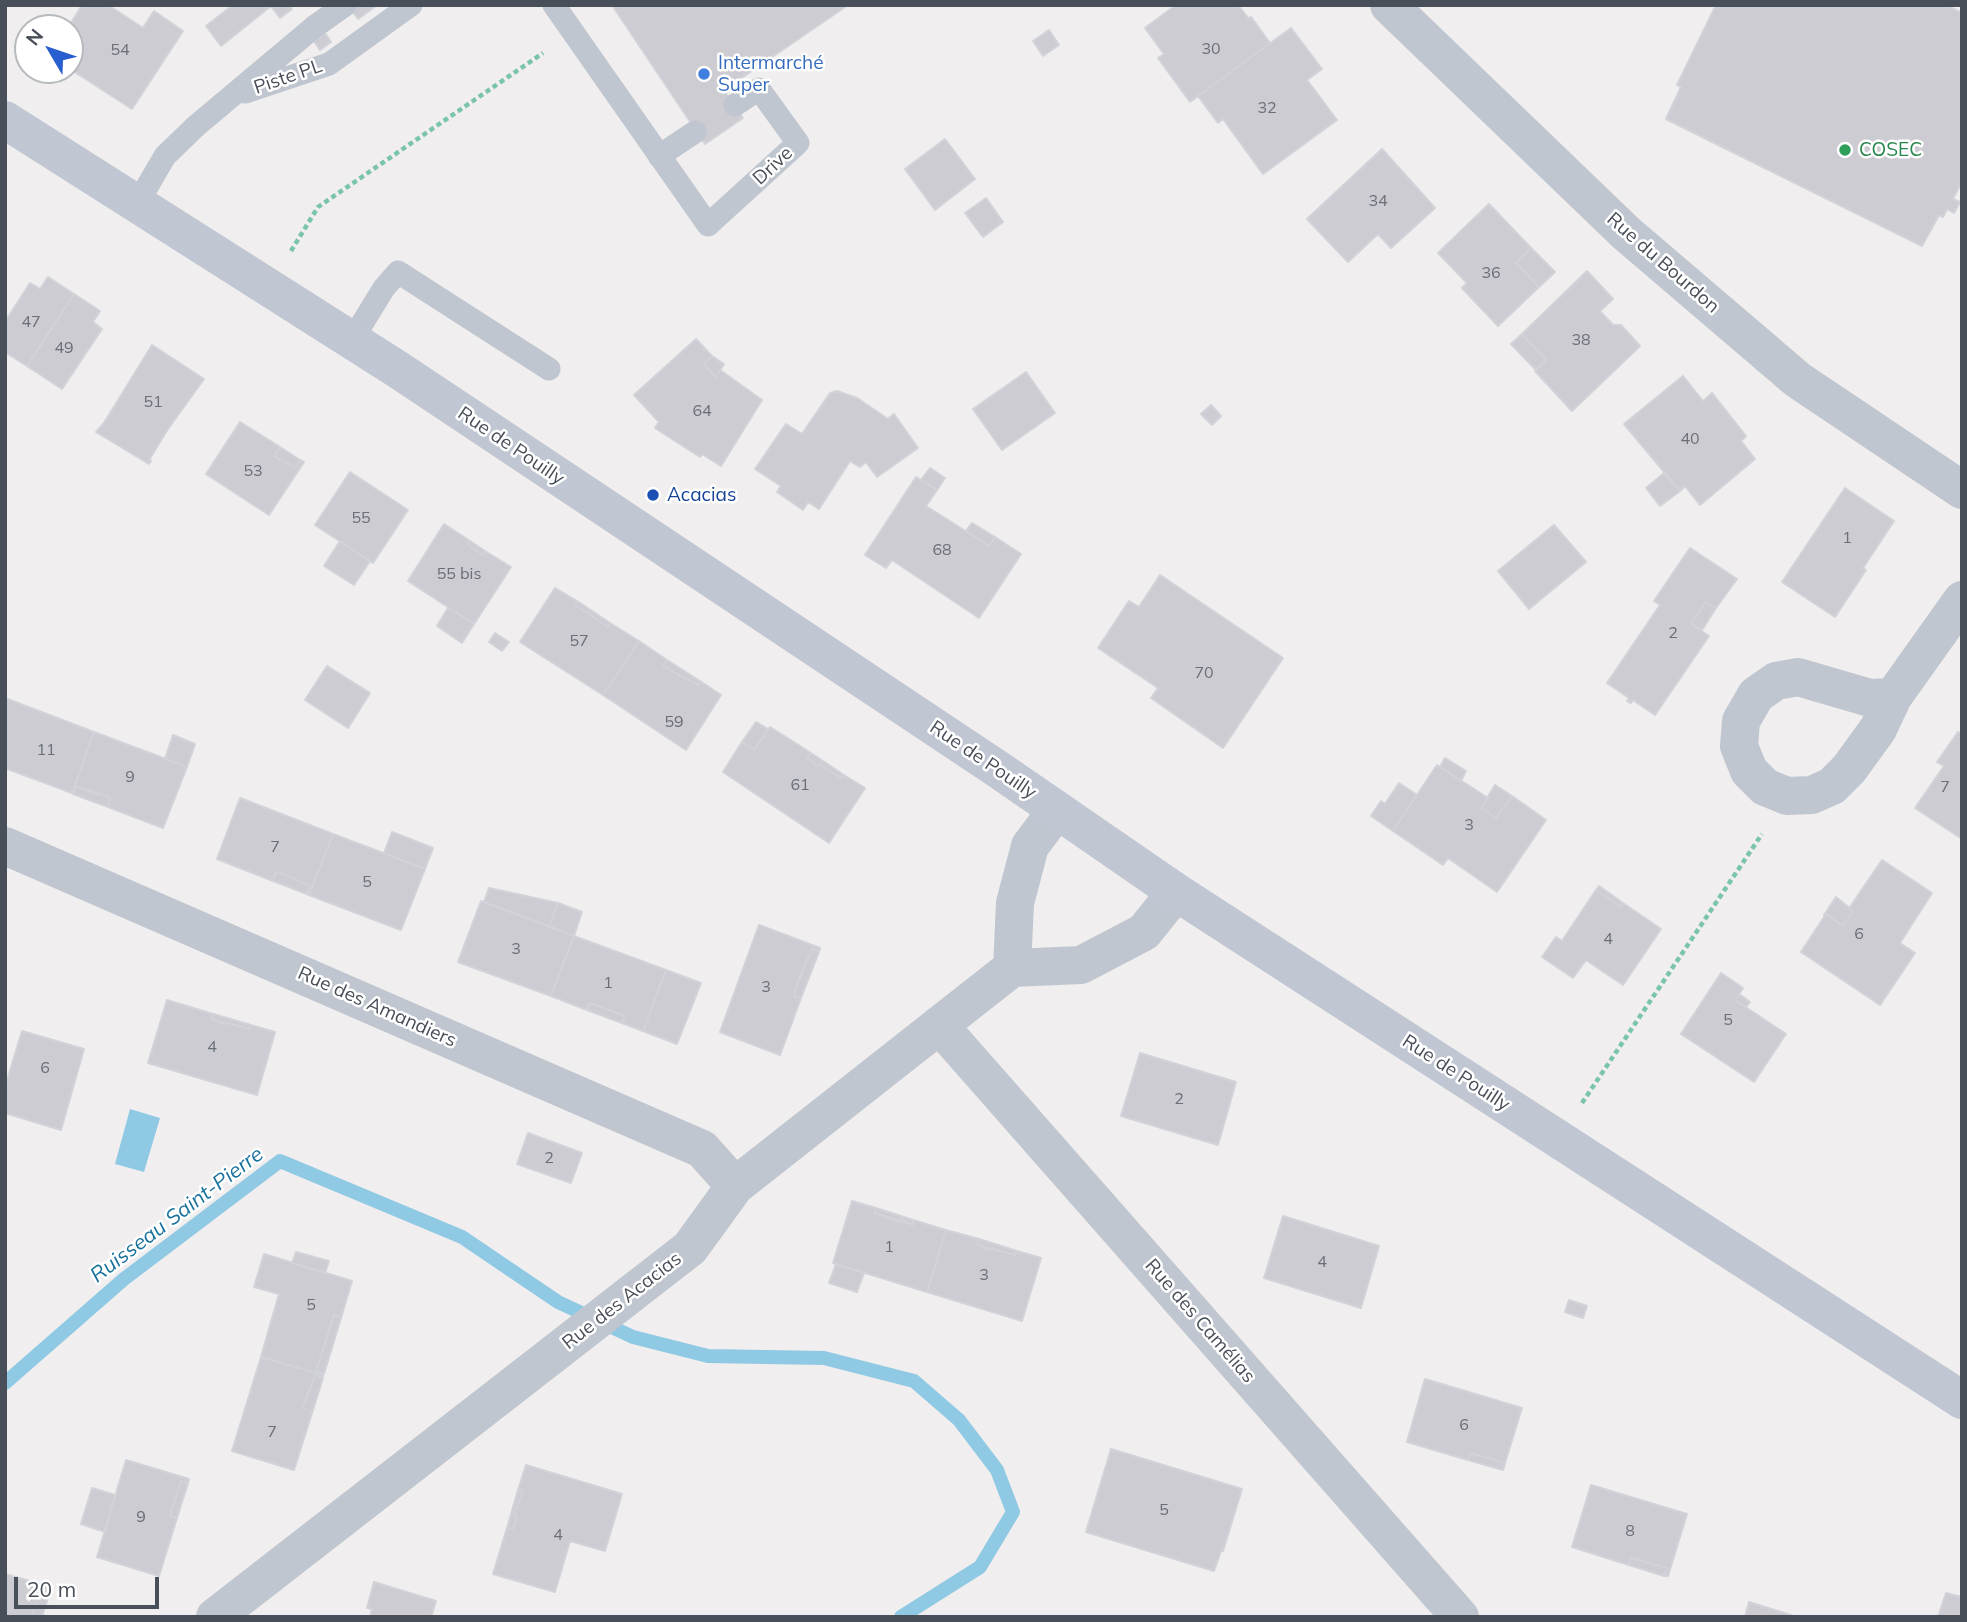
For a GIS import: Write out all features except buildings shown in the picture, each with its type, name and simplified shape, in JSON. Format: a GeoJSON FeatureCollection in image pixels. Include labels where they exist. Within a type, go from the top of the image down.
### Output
{"type":"FeatureCollection","features":[{"type":"Feature","properties":{"kind":"main road","name":"Rue de Pouilly"},"geometry":{"type":"LineString","coordinates":[[5,120],[352,340],[1176,892],[1962,1400]]}},
{"type":"Feature","properties":{"kind":"street","name":"Rue du Bourdon"},"geometry":{"type":"LineString","coordinates":[[1389,5],[1626,233],[1798,380],[1962,490]]}},
{"type":"Feature","properties":{"kind":"street"},"geometry":{"type":"LineString","coordinates":[[1894,697],[1870,698],[1798,677],[1776,681],[1756,695],[1741,721],[1739,746],[1749,771],[1765,787],[1787,796],[1812,795],[1832,786],[1849,769],[1878,729],[1894,697],[1962,600]]}},
{"type":"Feature","properties":{"kind":"street"},"geometry":{"type":"LineString","coordinates":[[1057,810],[1030,846],[1015,903],[1012,968],[1081,965],[1144,932],[1176,892]]}},
{"type":"Feature","properties":{"kind":"street","name":"Rue des Amandiers"},"geometry":{"type":"LineString","coordinates":[[5,846],[702,1149],[736,1186]]}},
{"type":"Feature","properties":{"kind":"street","name":"Rue des Acacias"},"geometry":{"type":"LineString","coordinates":[[215,1617],[690,1248],[736,1186],[1012,968]]}},
{"type":"Feature","properties":{"kind":"street","name":"Rue des Camélias"},"geometry":{"type":"LineString","coordinates":[[939,1025],[1460,1617]]}},
{"type":"Feature","properties":{"kind":"lane"},"geometry":{"type":"LineString","coordinates":[[137,204],[165,156],[196,126],[314,27],[345,5]]}},
{"type":"Feature","properties":{"kind":"lane","name":"Piste PL"},"geometry":{"type":"LineString","coordinates":[[232,96],[329,64],[411,5]]}},
{"type":"Feature","properties":{"kind":"lane"},"geometry":{"type":"LineString","coordinates":[[554,5],[659,156],[695,132]]}},
{"type":"Feature","properties":{"kind":"lane","name":"Drive"},"geometry":{"type":"LineString","coordinates":[[659,156],[708,225],[798,143],[759,89],[735,105]]}},
{"type":"Feature","properties":{"kind":"lane"},"geometry":{"type":"LineString","coordinates":[[352,340],[384,288],[398,272],[549,369]]}},
{"type":"Feature","properties":{"kind":"path"},"geometry":{"type":"LineString","coordinates":[[270,288],[317,207],[574,34]]}},
{"type":"Feature","properties":{"kind":"path"},"geometry":{"type":"LineString","coordinates":[[1559,1139],[1787,796]]}},
{"type":"Feature","properties":{"kind":"water"},"geometry":{"type":"Polygon","coordinates":[[[130,1109],[160,1118],[144,1172],[115,1164],[130,1109]]]}},
{"type":"Feature","properties":{"kind":"waterway","name":"Ruisseau Saint-Pierre"},"geometry":{"type":"LineString","coordinates":[[5,1383],[124,1279],[280,1161],[462,1237],[558,1302],[633,1337],[708,1356],[824,1358],[914,1381],[959,1420],[997,1470],[1013,1512],[980,1567],[901,1617]]}},
{"type":"Feature","properties":{"kind":"place","name":"Intermarché Super"},"geometry":{"type":"Point","coordinates":[704,74]}},
{"type":"Feature","properties":{"kind":"place","name":"COSEC"},"geometry":{"type":"Point","coordinates":[1845,150]}},
{"type":"Feature","properties":{"kind":"place","name":"Acacias"},"geometry":{"type":"Point","coordinates":[653,495]}}]}
